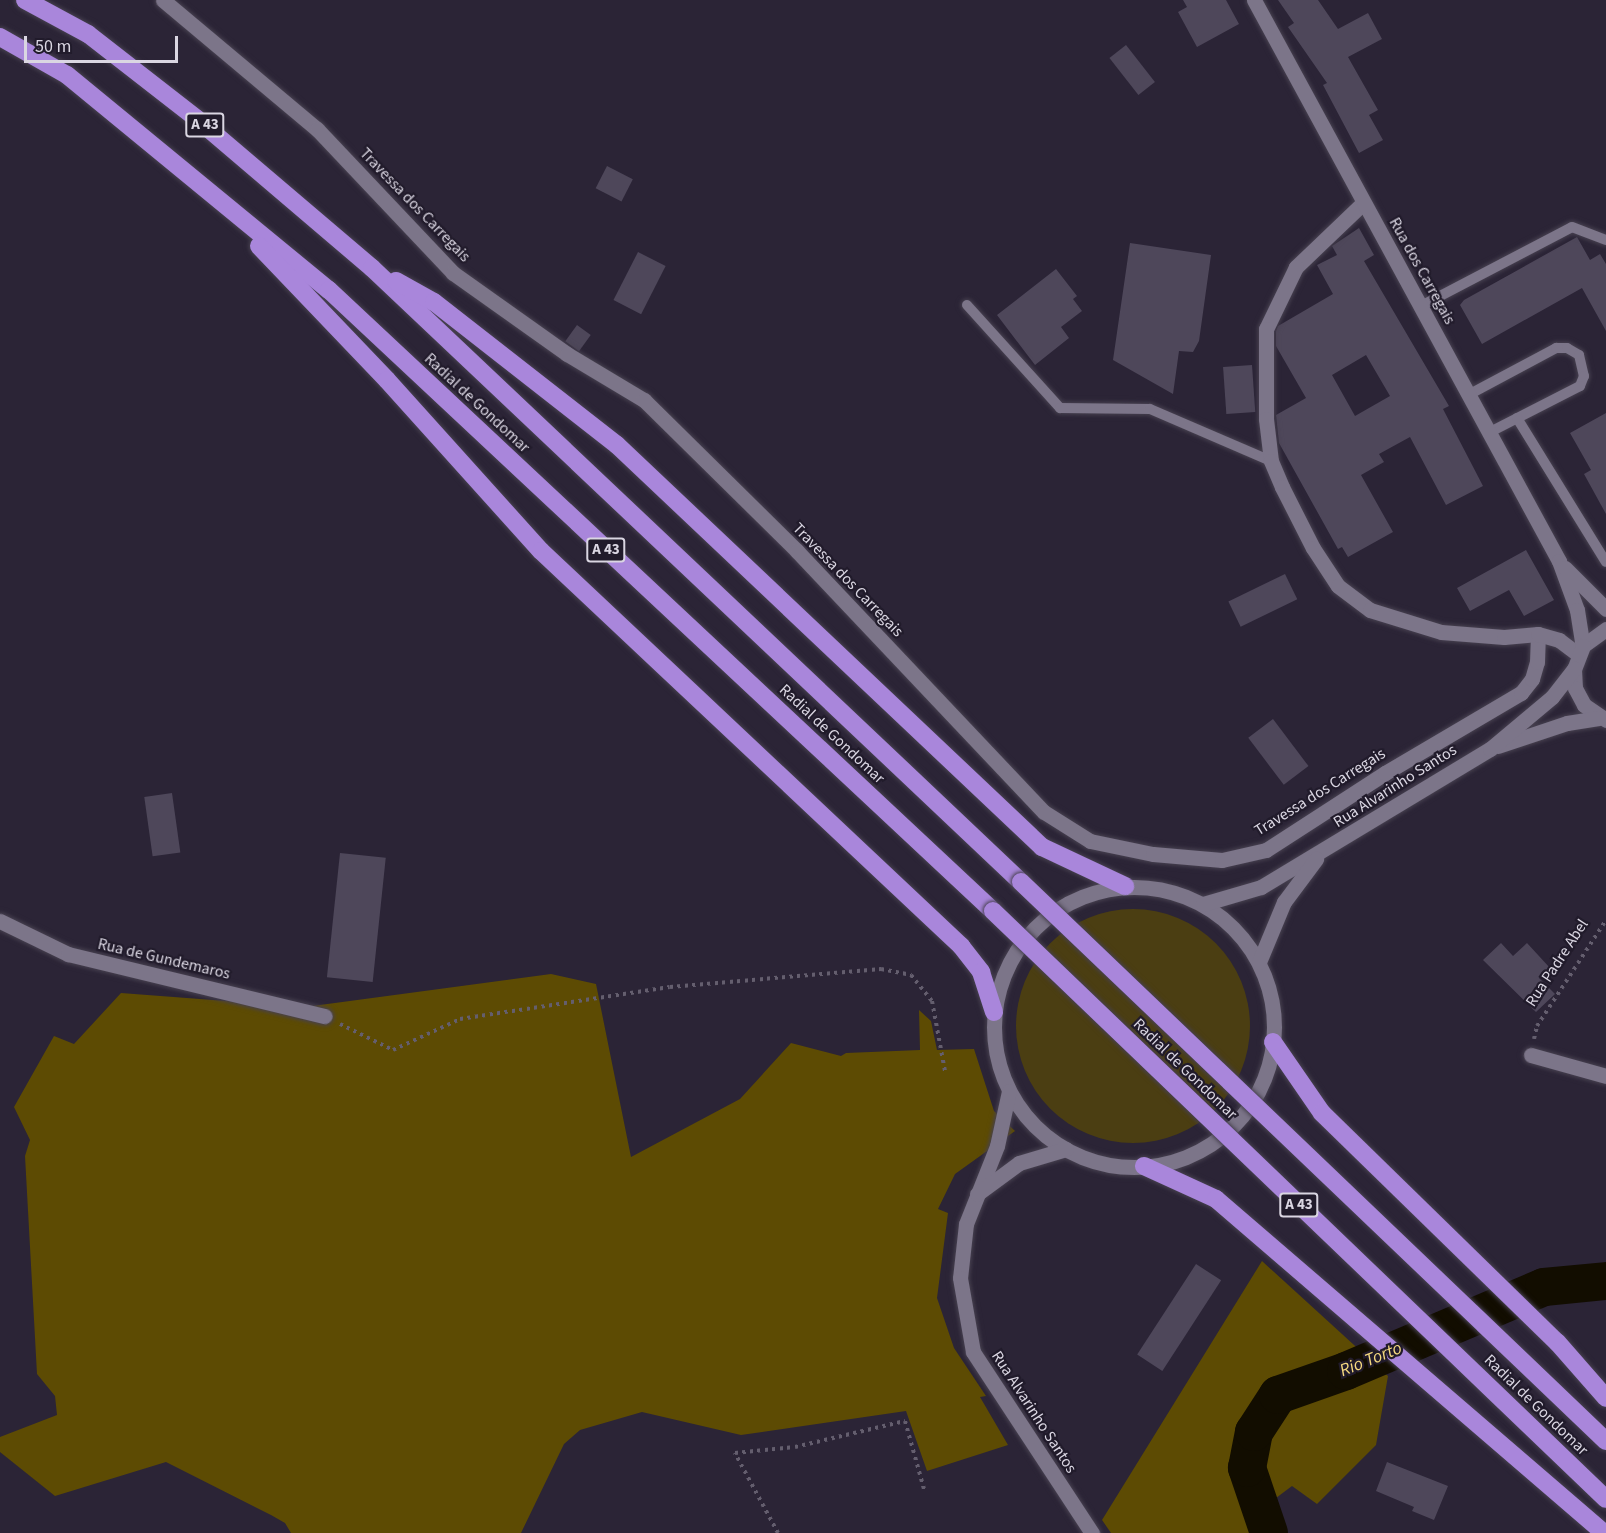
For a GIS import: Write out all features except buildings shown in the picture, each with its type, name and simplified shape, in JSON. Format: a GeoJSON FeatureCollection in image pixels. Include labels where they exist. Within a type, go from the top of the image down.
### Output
{"type":"FeatureCollection","features":[{"type":"Feature","properties":{"kind":"highway","name":"Radial de Gondomar"},"geometry":{"type":"LineString","coordinates":[[25,0],[88,34],[197,119],[372,268],[1021,882],[1606,1441]]}},
{"type":"Feature","properties":{"kind":"highway","name":"Radial de Gondomar"},"geometry":{"type":"LineString","coordinates":[[0,37],[67,75],[337,299],[993,911],[1606,1499]]}},
{"type":"Feature","properties":{"kind":"highway","name":"A 43"},"geometry":{"type":"LineString","coordinates":[[212,196],[387,380],[541,551],[960,946],[981,972],[994,1012]]}},
{"type":"Feature","properties":{"kind":"highway","name":"A 43"},"geometry":{"type":"LineString","coordinates":[[372,268],[434,302],[617,445],[1042,847],[1125,886]]}},
{"type":"Feature","properties":{"kind":"highway"},"geometry":{"type":"LineString","coordinates":[[1274,1042],[1322,1113],[1557,1342],[1606,1398]]}},
{"type":"Feature","properties":{"kind":"highway"},"geometry":{"type":"LineString","coordinates":[[1144,1166],[1216,1199],[1604,1533]]}},
{"type":"Feature","properties":{"kind":"street","name":"Travessa dos Carregais"},"geometry":{"type":"LineString","coordinates":[[163,0],[317,129],[453,273],[567,354],[644,399],[796,551],[1044,812],[1090,841],[1153,854],[1222,860],[1266,850],[1385,773],[1521,693],[1532,679],[1537,662],[1539,634]]}},
{"type":"Feature","properties":{"kind":"street","name":"Rua dos Carregais"},"geometry":{"type":"LineString","coordinates":[[1254,0],[1363,203],[1470,394],[1558,561],[1577,610],[1579,657],[1575,688],[1584,705],[1602,719]]}},
{"type":"Feature","properties":{"kind":"street"},"geometry":{"type":"LineString","coordinates":[[1363,203],[1296,267],[1266,329],[1266,419],[1271,461],[1319,558],[1338,586],[1370,610],[1441,632],[1504,637],[1539,634],[1559,640],[1579,657]]}},
{"type":"Feature","properties":{"kind":"street","name":"Rua dos Carregais"},"geometry":{"type":"LineString","coordinates":[[1558,561],[1606,609]]}},
{"type":"Feature","properties":{"kind":"street","name":"Rua Alvarinho Santos"},"geometry":{"type":"LineString","coordinates":[[1203,904],[1262,887],[1320,854],[1490,749],[1552,697],[1579,657],[1606,629]]}},
{"type":"Feature","properties":{"kind":"street","name":"Rua Alvarinho Santos"},"geometry":{"type":"LineString","coordinates":[[1490,749],[1567,723],[1602,719]]}},
{"type":"Feature","properties":{"kind":"street","name":"Rua Alvarinho Santos"},"geometry":{"type":"LineString","coordinates":[[1259,962],[1284,902],[1320,854]]}},
{"type":"Feature","properties":{"kind":"street"},"geometry":{"type":"LineString","coordinates":[[1125,886],[1177,893],[1203,904],[1232,927],[1259,962],[1274,1015],[1274,1042],[1257,1094],[1221,1136],[1180,1158],[1144,1166],[1091,1160],[1066,1149],[1043,1134],[1009,1091],[994,1039],[994,1012],[1011,959],[1047,917],[1078,898],[1125,886]]}},
{"type":"Feature","properties":{"kind":"street","name":"Rua de Gundemaros"},"geometry":{"type":"LineString","coordinates":[[0,921],[68,954],[325,1016]]}},
{"type":"Feature","properties":{"kind":"street"},"geometry":{"type":"LineString","coordinates":[[1531,1055],[1606,1076]]}},
{"type":"Feature","properties":{"kind":"street","name":"Rua Alvarinho Santos"},"geometry":{"type":"LineString","coordinates":[[1009,1091],[997,1146],[975,1196],[966,1224],[960,1278],[973,1352],[1092,1533]]}},
{"type":"Feature","properties":{"kind":"street"},"geometry":{"type":"LineString","coordinates":[[975,1196],[1019,1163],[1066,1149]]}},
{"type":"Feature","properties":{"kind":"lane"},"geometry":{"type":"LineString","coordinates":[[1421,306],[1572,227],[1606,240]]}},
{"type":"Feature","properties":{"kind":"lane"},"geometry":{"type":"LineString","coordinates":[[967,305],[1060,408],[1150,409],[1271,461]]}},
{"type":"Feature","properties":{"kind":"lane"},"geometry":{"type":"LineString","coordinates":[[1470,394],[1556,348],[1567,348],[1579,355],[1584,376],[1580,386],[1490,432]]}},
{"type":"Feature","properties":{"kind":"lane"},"geometry":{"type":"LineString","coordinates":[[1517,418],[1606,562]]}},
{"type":"Feature","properties":{"kind":"path","name":"Rua Padre Abel"},"geometry":{"type":"LineString","coordinates":[[1531,1055],[1537,1026],[1606,920]]}},
{"type":"Feature","properties":{"kind":"path"},"geometry":{"type":"LineString","coordinates":[[325,1016],[393,1050],[460,1019],[670,987],[880,969],[912,975],[932,1001],[945,1071]]}},
{"type":"Feature","properties":{"kind":"path"},"geometry":{"type":"LineString","coordinates":[[778,1533],[735,1453],[795,1447],[905,1421],[924,1489]]}},
{"type":"Feature","properties":{"kind":"shaded area"},"geometry":{"type":"Polygon","coordinates":[[[1133,909],[1178,918],[1198,929],[1223,952],[1241,981],[1250,1026],[1241,1071],[1230,1091],[1207,1116],[1178,1134],[1133,1143],[1088,1134],[1068,1123],[1043,1100],[1025,1071],[1016,1026],[1025,981],[1036,961],[1059,936],[1088,918],[1133,909]]]}},
{"type":"Feature","properties":{"kind":"shaded area"},"geometry":{"type":"Polygon","coordinates":[[[551,974],[596,984],[631,1157],[740,1099],[791,1043],[841,1056],[846,1053],[920,1050],[919,1010],[931,1021],[937,1050],[974,1049],[994,1111],[1015,1131],[955,1174],[938,1209],[948,1213],[937,1298],[954,1348],[986,1396],[980,1397],[1008,1445],[927,1471],[906,1411],[741,1435],[642,1412],[580,1430],[564,1444],[521,1533],[291,1533],[285,1523],[271,1515],[166,1462],[55,1496],[0,1452],[0,1437],[57,1415],[55,1396],[37,1374],[25,1156],[30,1140],[14,1107],[54,1036],[74,1044],[121,993],[305,1007],[551,974]]]}},
{"type":"Feature","properties":{"kind":"shaded area"},"geometry":{"type":"Polygon","coordinates":[[[1262,1261],[1388,1376],[1376,1445],[1317,1504],[1292,1486],[1276,1498],[1249,1495],[1260,1533],[1111,1533],[1102,1520],[1262,1261]]]}},
{"type":"Feature","properties":{"kind":"waterway","name":"Rio Torto"},"geometry":{"type":"LineString","coordinates":[[1269,1533],[1247,1468],[1254,1432],[1278,1395],[1346,1371],[1544,1287],[1606,1281]]}}]}
